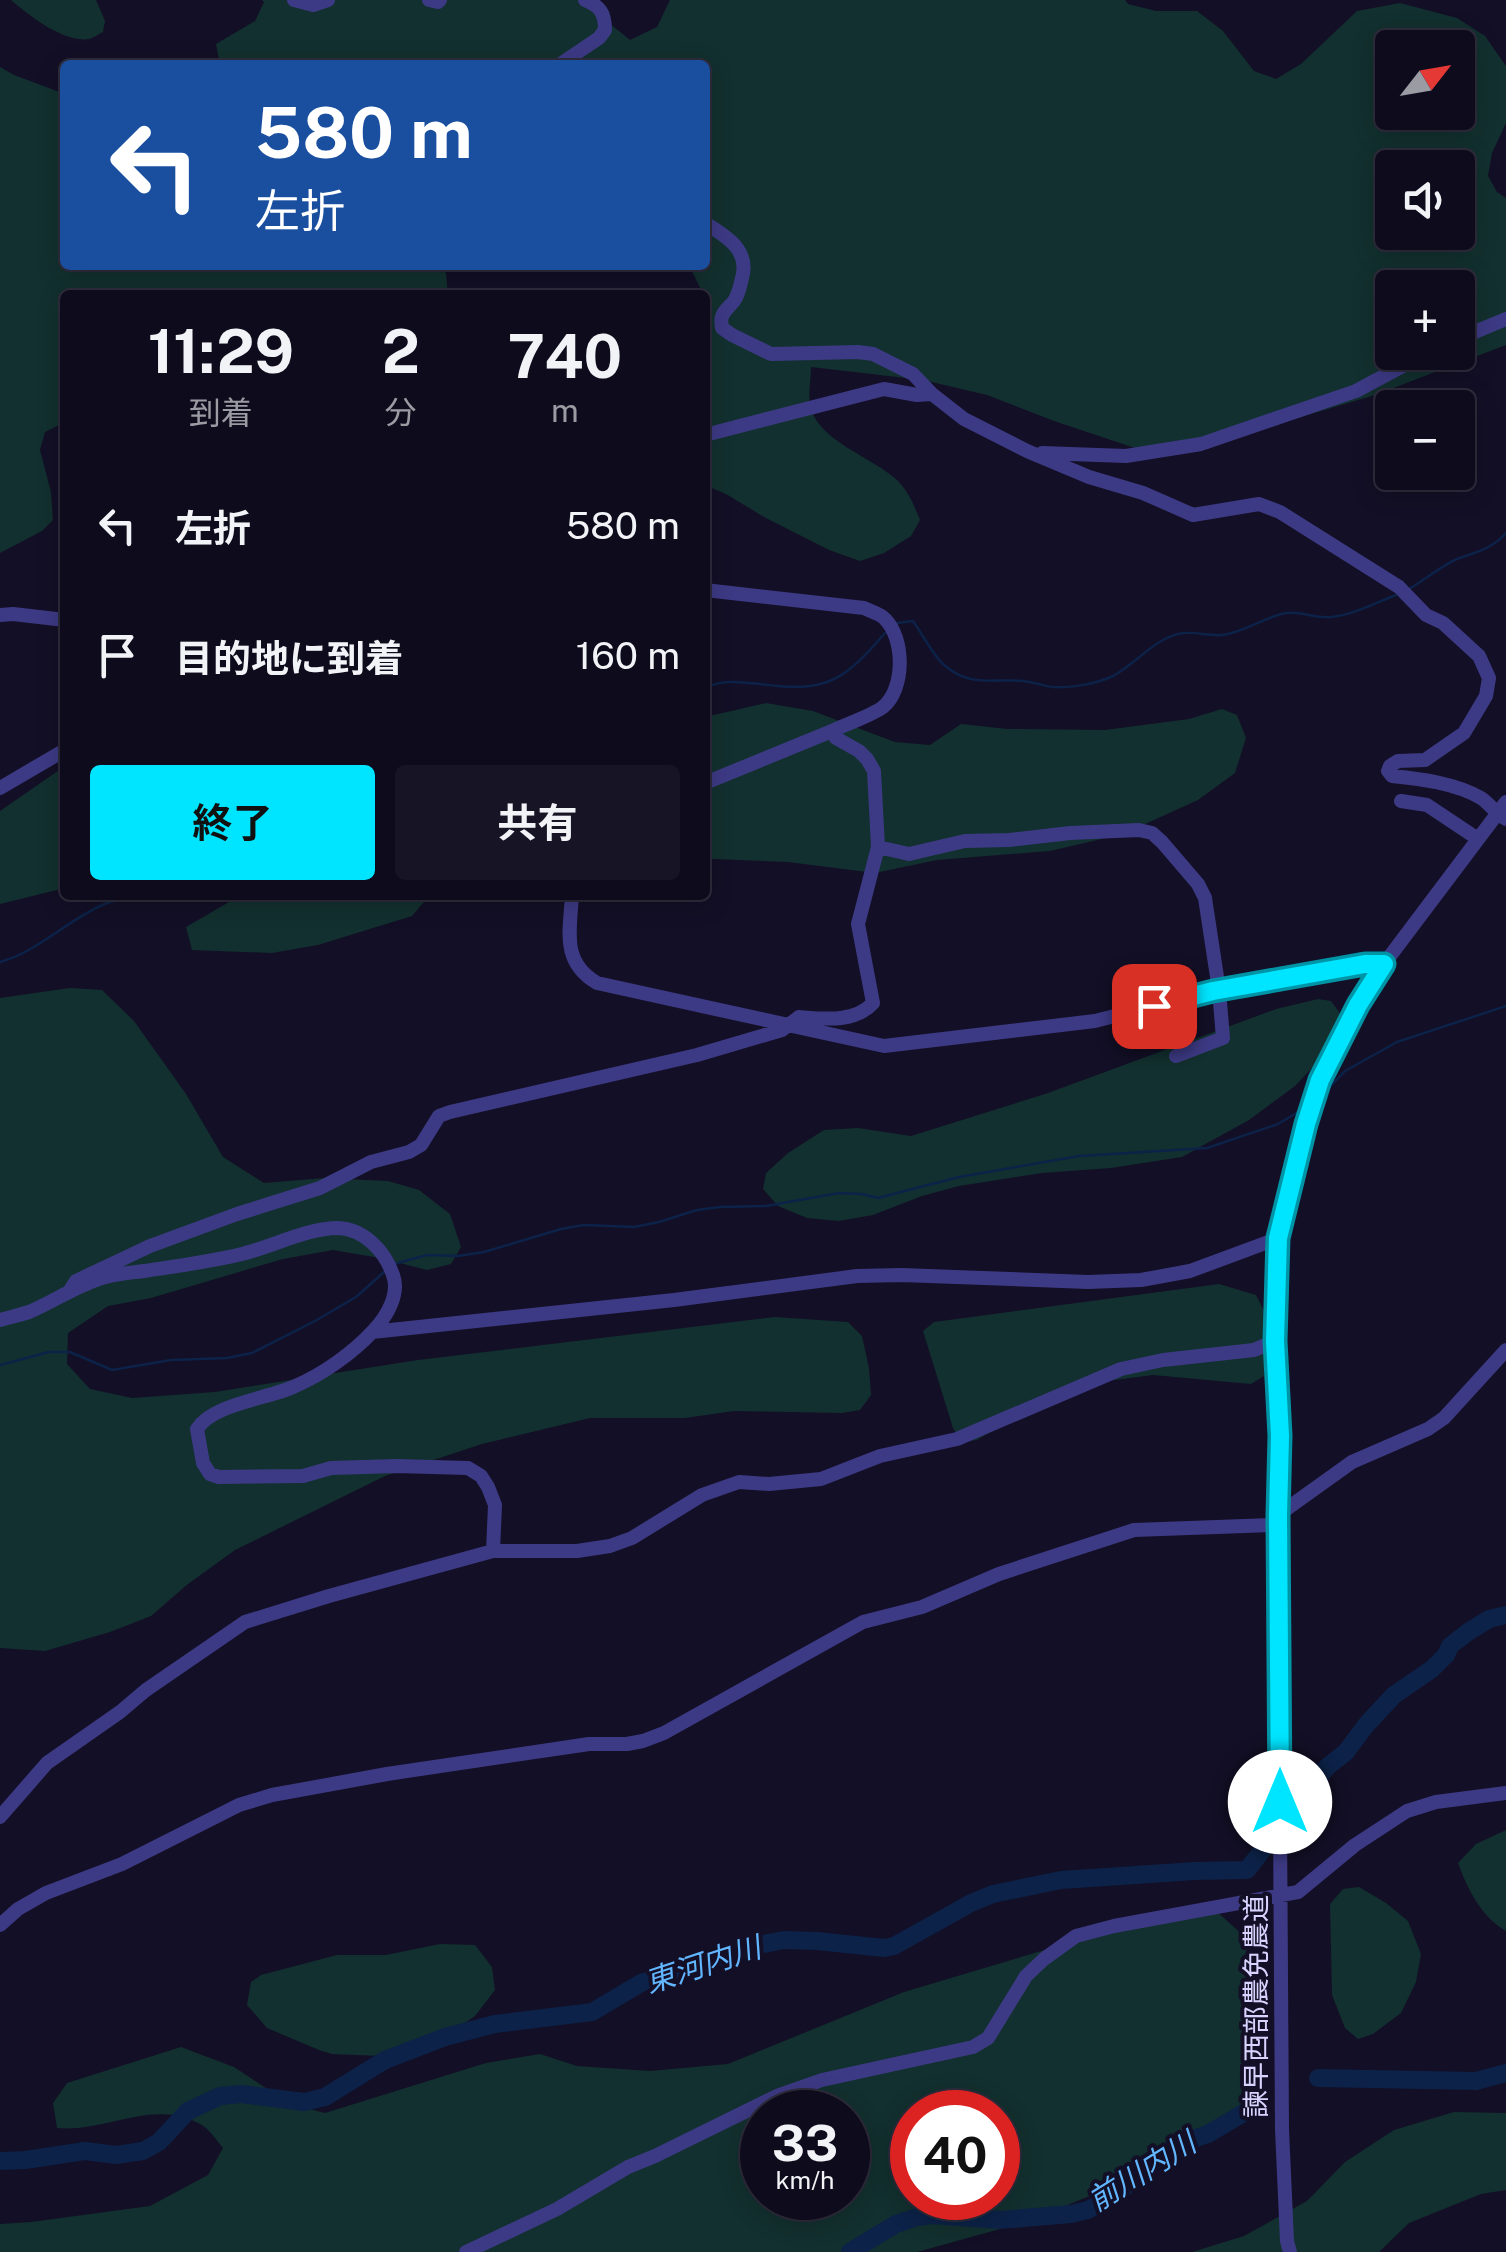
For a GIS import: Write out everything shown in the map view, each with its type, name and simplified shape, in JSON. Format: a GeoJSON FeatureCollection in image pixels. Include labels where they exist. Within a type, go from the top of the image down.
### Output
{"type":"FeatureCollection","features":[{"type":"Feature","properties":{"kind":"street"},"geometry":{"type":"LineString","coordinates":[[294,0],[313,5],[328,0]]}},
{"type":"Feature","properties":{"kind":"street"},"geometry":{"type":"LineString","coordinates":[[429,0],[440,0]]}},
{"type":"Feature","properties":{"kind":"street"},"geometry":{"type":"LineString","coordinates":[[564,60],[606,30],[605,15],[596,4],[585,0]]}},
{"type":"Feature","properties":{"kind":"street"},"geometry":{"type":"LineString","coordinates":[[710,226],[736,244],[745,268],[738,298],[723,312],[722,328],[770,354],[873,354],[913,374],[964,419],[1032,454],[1194,516],[1259,504],[1267,506],[1389,579],[1479,656],[1489,678],[1486,696],[1464,733],[1425,760],[1398,762],[1388,771],[1392,776],[1466,791],[1503,812]]}},
{"type":"Feature","properties":{"kind":"street"},"geometry":{"type":"LineString","coordinates":[[1475,332],[1506,319]]}},
{"type":"Feature","properties":{"kind":"street"},"geometry":{"type":"LineString","coordinates":[[1032,454],[1126,456],[1201,444],[1356,390],[1394,370]]}},
{"type":"Feature","properties":{"kind":"street"},"geometry":{"type":"LineString","coordinates":[[710,433],[884,390],[932,394]]}},
{"type":"Feature","properties":{"kind":"street"},"geometry":{"type":"LineString","coordinates":[[710,591],[864,608],[885,619],[898,637],[900,660],[896,688],[884,706],[710,781]]}},
{"type":"Feature","properties":{"kind":"street"},"geometry":{"type":"LineString","coordinates":[[0,615],[60,619]]}},
{"type":"Feature","properties":{"kind":"street"},"geometry":{"type":"LineString","coordinates":[[68,1292],[76,1281],[150,1246],[320,1188],[371,1162],[409,1152],[421,1144],[439,1116],[450,1112],[680,1060],[782,1030],[799,1017],[827,1019],[866,1012],[874,1003],[858,924],[878,847],[874,771],[868,759],[836,738],[832,731]]}},
{"type":"Feature","properties":{"kind":"street"},"geometry":{"type":"LineString","coordinates":[[0,788],[60,752]]}},
{"type":"Feature","properties":{"kind":"street"},"geometry":{"type":"LineString","coordinates":[[1402,802],[1427,805],[1478,839]]}},
{"type":"Feature","properties":{"kind":"street","name":"諫早西部農免農道"},"geometry":{"type":"LineString","coordinates":[[1290,2252],[1282,2129],[1280,1436],[1275,1341],[1278,1238],[1320,1080],[1358,1005],[1384,964],[1478,839],[1503,812]]}},
{"type":"Feature","properties":{"kind":"street"},"geometry":{"type":"LineString","coordinates":[[878,847],[910,854],[965,840],[1139,830],[1152,834],[1198,884],[1205,898],[1218,990],[1222,1038],[1176,1056]]}},
{"type":"Feature","properties":{"kind":"street"},"geometry":{"type":"LineString","coordinates":[[572,900],[569,950],[586,977],[597,983],[884,1046],[1096,1021],[1218,990],[1384,964]]}},
{"type":"Feature","properties":{"kind":"street"},"geometry":{"type":"LineString","coordinates":[[0,1320],[30,1312],[101,1278],[246,1253],[317,1231],[352,1231],[378,1248],[394,1277],[394,1294],[387,1314],[372,1332],[328,1368],[294,1387],[203,1420],[197,1430],[203,1463],[210,1474],[219,1477],[303,1476],[332,1468],[468,1468],[481,1476],[495,1505],[493,1551]]}},
{"type":"Feature","properties":{"kind":"street"},"geometry":{"type":"LineString","coordinates":[[372,1332],[857,1276],[1141,1280],[1190,1271],[1278,1238]]}},
{"type":"Feature","properties":{"kind":"street"},"geometry":{"type":"LineString","coordinates":[[0,1817],[47,1763],[246,1622],[493,1551],[577,1551],[610,1546],[632,1538],[702,1495],[740,1482],[769,1484],[821,1478],[880,1456],[957,1439],[1121,1370],[1163,1360],[1254,1350],[1275,1341]]}},
{"type":"Feature","properties":{"kind":"street"},"geometry":{"type":"LineString","coordinates":[[0,1925],[46,1893],[152,1851],[239,1805],[272,1795],[426,1768],[589,1744],[643,1741],[863,1622],[922,1607],[999,1574],[1134,1530],[1272,1525],[1278,1515],[1352,1462],[1428,1429],[1444,1418],[1506,1350]]}},
{"type":"Feature","properties":{"kind":"street"},"geometry":{"type":"LineString","coordinates":[[466,2252],[556,2209],[628,2167],[779,2096],[822,2080],[973,2047],[988,2038],[1026,1976],[1076,1936],[1298,1892],[1356,1845],[1408,1811],[1436,1802],[1506,1793]]}},
{"type":"Feature","properties":{"kind":"green space"},"geometry":{"type":"Polygon","coordinates":[[[11,0],[96,0],[105,21],[103,32],[89,39],[69,37],[11,0]]]}},
{"type":"Feature","properties":{"kind":"green space"},"geometry":{"type":"Polygon","coordinates":[[[262,0],[592,0],[603,18],[630,40],[657,27],[670,0],[1125,0],[1156,11],[1197,11],[1223,31],[1254,71],[1276,79],[1301,64],[1357,11],[1400,3],[1457,18],[1485,36],[1506,66],[1506,123],[1492,153],[1488,176],[1497,192],[1506,198],[1506,345],[1475,357],[1475,270],[1375,270],[1375,370],[1440,370],[1388,390],[1375,390],[1375,395],[1257,430],[1144,451],[987,395],[923,380],[811,367],[809,401],[815,418],[834,438],[897,480],[920,520],[911,536],[884,553],[860,561],[829,550],[710,487],[710,290],[701,290],[691,270],[710,270],[710,60],[219,60],[216,44],[255,21],[262,0]]]}},
{"type":"Feature","properties":{"kind":"green space"},"geometry":{"type":"Polygon","coordinates":[[[0,67],[60,92],[60,270],[446,273],[448,290],[60,290],[60,424],[45,432],[40,450],[51,492],[53,520],[42,531],[0,553],[0,67]]]}},
{"type":"Feature","properties":{"kind":"green space"},"geometry":{"type":"Polygon","coordinates":[[[766,703],[813,711],[895,742],[930,745],[961,724],[1007,729],[1105,730],[1189,719],[1222,709],[1237,715],[1246,738],[1235,773],[1198,800],[1123,834],[1050,851],[937,860],[875,873],[788,862],[710,858],[710,716],[766,703]]]}},
{"type":"Feature","properties":{"kind":"green space"},"geometry":{"type":"Polygon","coordinates":[[[60,769],[60,889],[0,904],[0,811],[60,769]]]}},
{"type":"Feature","properties":{"kind":"green space"},"geometry":{"type":"Polygon","coordinates":[[[232,900],[426,900],[412,916],[318,945],[272,953],[192,950],[186,927],[232,900]]]}},
{"type":"Feature","properties":{"kind":"green space"},"geometry":{"type":"Polygon","coordinates":[[[70,988],[102,990],[134,1021],[186,1094],[223,1157],[264,1183],[325,1178],[388,1181],[419,1190],[450,1214],[461,1247],[451,1264],[427,1270],[333,1250],[283,1259],[151,1298],[108,1306],[68,1333],[67,1364],[90,1389],[132,1398],[215,1392],[418,1360],[775,1317],[848,1322],[862,1336],[871,1395],[860,1410],[842,1413],[734,1411],[685,1418],[590,1418],[482,1444],[385,1476],[235,1550],[151,1616],[45,1651],[0,1648],[0,998],[70,988]]]}},
{"type":"Feature","properties":{"kind":"green space"},"geometry":{"type":"Polygon","coordinates":[[[1318,999],[1331,1001],[1342,1016],[1329,1050],[1295,1086],[1249,1120],[1182,1157],[959,1186],[873,1215],[839,1221],[807,1218],[778,1206],[763,1189],[766,1173],[824,1130],[858,1128],[911,1136],[1048,1093],[1276,1009],[1318,999]]]}},
{"type":"Feature","properties":{"kind":"green space"},"geometry":{"type":"Polygon","coordinates":[[[1219,1284],[1256,1295],[1268,1319],[1264,1376],[1251,1384],[1153,1375],[1100,1382],[977,1440],[962,1442],[953,1428],[923,1331],[934,1322],[1219,1284]]]}},
{"type":"Feature","properties":{"kind":"green space"},"geometry":{"type":"Polygon","coordinates":[[[1506,1830],[1506,1931],[1476,1902],[1458,1863],[1476,1844],[1506,1830]]]}},
{"type":"Feature","properties":{"kind":"green space"},"geometry":{"type":"Polygon","coordinates":[[[1359,1887],[1408,1921],[1421,1954],[1416,1982],[1401,2013],[1373,2034],[1358,2039],[1345,2028],[1332,1995],[1330,1904],[1343,1889],[1359,1887]]]}},
{"type":"Feature","properties":{"kind":"green space"},"geometry":{"type":"Polygon","coordinates":[[[1215,1910],[1245,1937],[1254,1991],[1259,2081],[1254,2109],[1204,2144],[1111,2187],[1032,2220],[917,2252],[0,2252],[0,2224],[150,2206],[208,2175],[223,2148],[205,2127],[184,2117],[148,2115],[93,2126],[57,2128],[53,2103],[67,2083],[181,2047],[234,2067],[290,2104],[325,2113],[486,2063],[540,2054],[577,2066],[650,2071],[728,2064],[904,1992],[1145,1920],[1215,1910]]]}},
{"type":"Feature","properties":{"kind":"green space"},"geometry":{"type":"Polygon","coordinates":[[[440,1944],[475,1945],[492,1967],[495,1990],[475,2016],[447,2035],[382,2056],[319,2050],[267,2028],[247,2005],[251,1982],[261,1975],[337,1955],[386,1955],[440,1944]]]}},
{"type":"Feature","properties":{"kind":"green space"},"geometry":{"type":"Polygon","coordinates":[[[1454,2112],[1506,2113],[1506,2190],[1481,2194],[1409,2223],[1379,2252],[1192,2252],[1244,2236],[1307,2201],[1345,2162],[1394,2130],[1454,2112]]]}},
{"type":"Feature","properties":{"kind":"waterway"},"geometry":{"type":"LineString","coordinates":[[1409,589],[1506,533]]}},
{"type":"Feature","properties":{"kind":"waterway"},"geometry":{"type":"LineString","coordinates":[[897,623],[913,621],[940,661],[963,677],[1068,687],[1113,676],[1174,635],[1230,634],[1286,613],[1339,616],[1396,595]]}},
{"type":"Feature","properties":{"kind":"waterway"},"geometry":{"type":"LineString","coordinates":[[710,686],[732,682],[817,685],[844,673],[885,633]]}},
{"type":"Feature","properties":{"kind":"waterway"},"geometry":{"type":"LineString","coordinates":[[0,962],[28,950],[107,903],[122,900]]}},
{"type":"Feature","properties":{"kind":"waterway"},"geometry":{"type":"LineString","coordinates":[[1325,1092],[1345,1071],[1397,1042],[1506,1006]]}},
{"type":"Feature","properties":{"kind":"waterway"},"geometry":{"type":"LineString","coordinates":[[394,1264],[427,1255],[484,1252],[584,1225],[634,1227],[697,1210],[766,1206],[839,1193],[878,1198],[959,1177],[1079,1156],[1207,1148],[1278,1124],[1303,1109]]}},
{"type":"Feature","properties":{"kind":"waterway"},"geometry":{"type":"LineString","coordinates":[[0,1365],[49,1352],[70,1352],[112,1370],[252,1353],[356,1297],[384,1272]]}},
{"type":"Feature","properties":{"kind":"waterway","name":"東河内川"},"geometry":{"type":"LineString","coordinates":[[0,2161],[85,2151],[116,2155],[143,2151],[159,2142],[188,2111],[220,2096],[241,2094],[304,2102],[325,2097],[385,2060],[445,2037],[495,2024],[592,2012],[641,1983],[753,1946],[784,1940],[884,1948],[993,1894],[1061,1880],[1247,1870],[1327,1767],[1346,1752],[1394,1695],[1432,1669],[1450,1646],[1468,1632],[1489,1619],[1506,1615]]}},
{"type":"Feature","properties":{"kind":"waterway","name":"前川内川"},"geometry":{"type":"LineString","coordinates":[[1318,2078],[1476,2081],[1506,2073]]}},
{"type":"Feature","properties":{"kind":"waterway","name":"前川内川"},"geometry":{"type":"LineString","coordinates":[[850,2252],[896,2224],[917,2217],[1000,2220],[1088,2210],[1118,2193],[1160,2156],[1257,2105]]}},
{"type":"Feature","properties":{"kind":"route"},"geometry":{"type":"LineString","coordinates":[[1154,1006],[1213,991],[1384,964],[1320,1080],[1278,1238],[1275,1341],[1280,1436],[1280,1802]]}}]}
